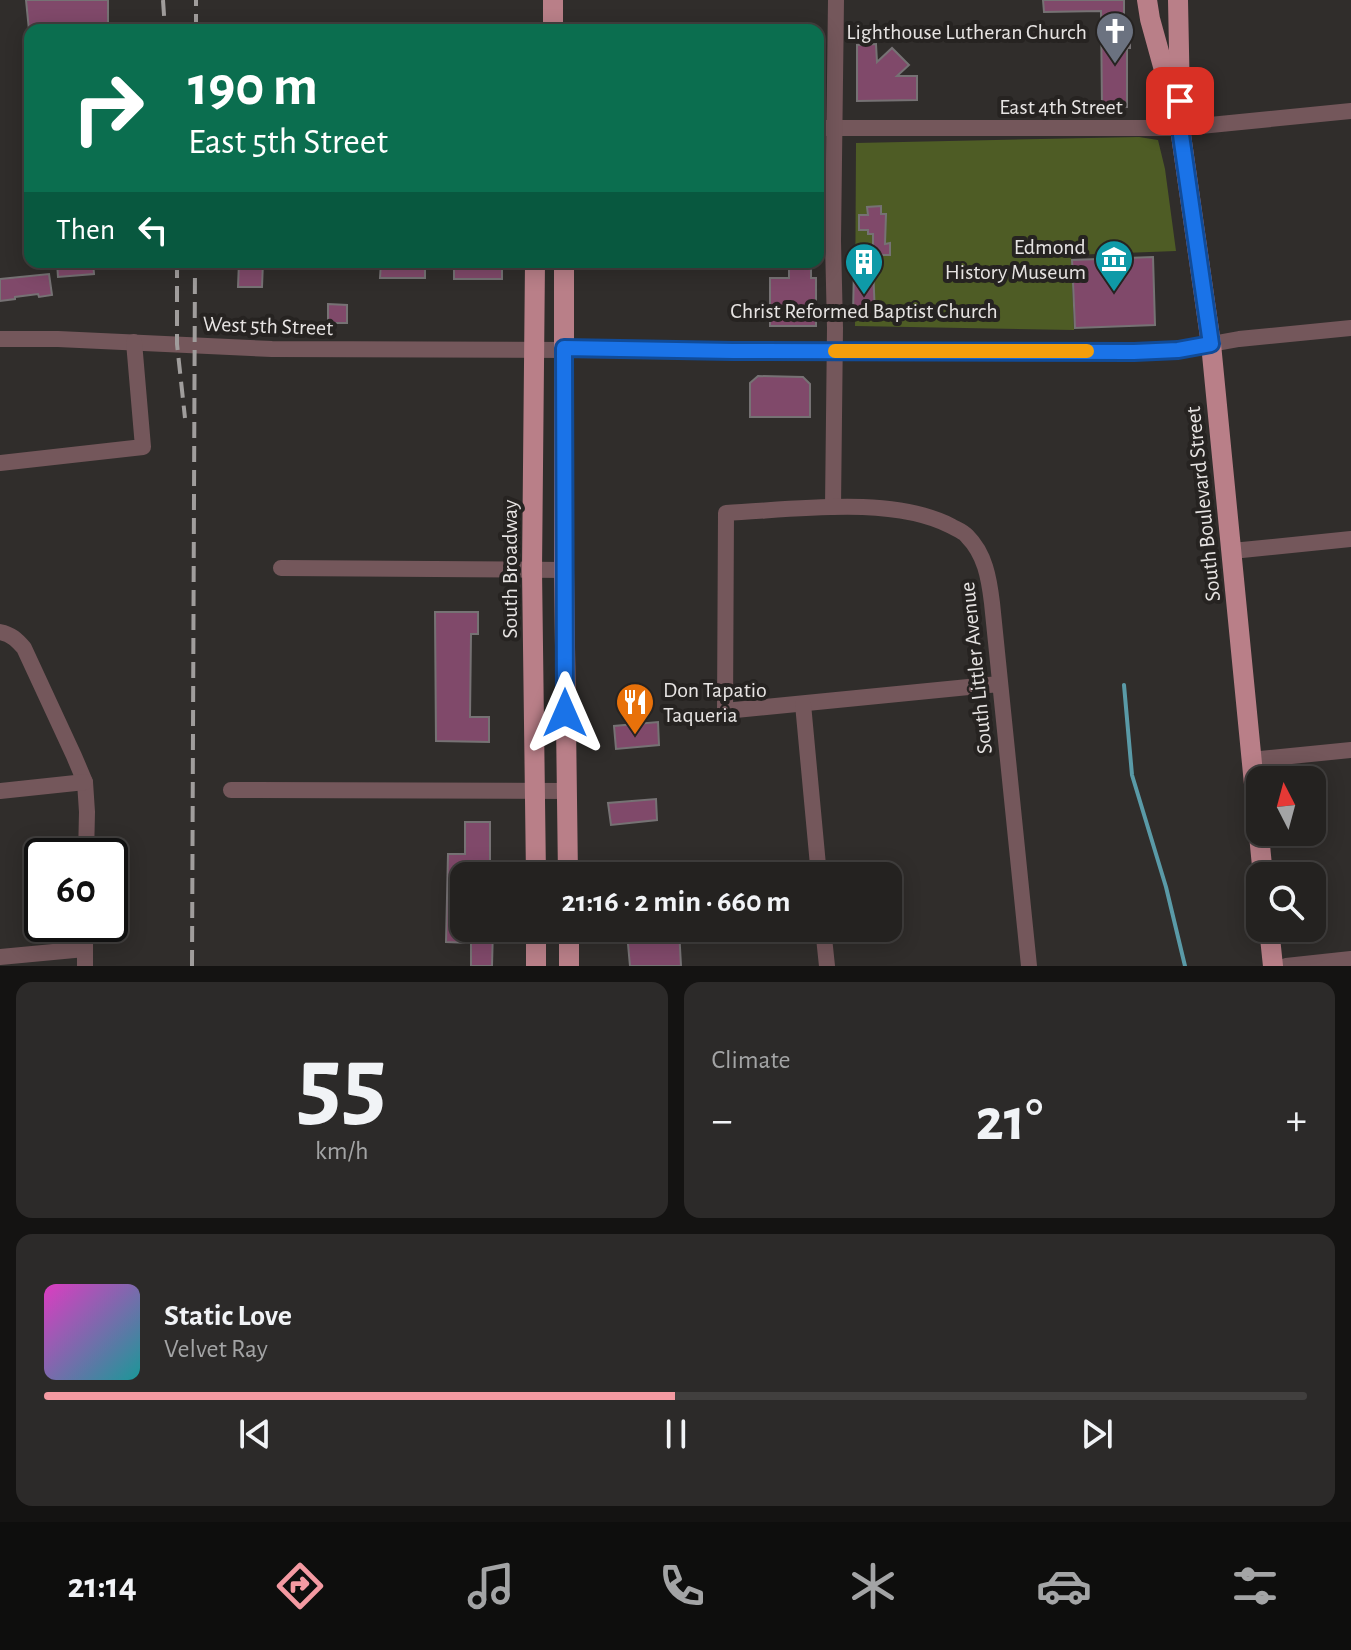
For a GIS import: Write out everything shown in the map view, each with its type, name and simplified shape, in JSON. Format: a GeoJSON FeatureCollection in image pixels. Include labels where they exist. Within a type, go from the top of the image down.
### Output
{"type":"FeatureCollection","features":[{"type":"Feature","properties":{"kind":"main road"},"geometry":{"type":"LineString","coordinates":[[553,0],[553,24]]}},
{"type":"Feature","properties":{"kind":"main road","name":"South Boulevard Street"},"geometry":{"type":"LineString","coordinates":[[1147,0],[1180,128],[1211,344],[1262,862]]}},
{"type":"Feature","properties":{"kind":"main road","name":"South Boulevard Street"},"geometry":{"type":"LineString","coordinates":[[1178,0],[1180,128]]}},
{"type":"Feature","properties":{"kind":"main road","name":"South Broadway"},"geometry":{"type":"LineString","coordinates":[[535,268],[532,570],[536,862]]}},
{"type":"Feature","properties":{"kind":"main road"},"geometry":{"type":"LineString","coordinates":[[564,268],[568,862]]}},
{"type":"Feature","properties":{"kind":"main road"},"geometry":{"type":"LineString","coordinates":[[536,942],[536,966]]}},
{"type":"Feature","properties":{"kind":"main road"},"geometry":{"type":"LineString","coordinates":[[569,942],[569,966]]}},
{"type":"Feature","properties":{"kind":"main road"},"geometry":{"type":"LineString","coordinates":[[1270,942],[1273,966]]}},
{"type":"Feature","properties":{"kind":"street"},"geometry":{"type":"LineString","coordinates":[[833,507],[833,241],[826,128],[836,0]]}},
{"type":"Feature","properties":{"kind":"street","name":"East 4th Street"},"geometry":{"type":"LineString","coordinates":[[826,128],[1180,128],[1351,111]]}},
{"type":"Feature","properties":{"kind":"street","name":"West 5th Street"},"geometry":{"type":"LineString","coordinates":[[0,339],[272,349],[1134,352],[1178,350],[1239,339],[1351,328]]}},
{"type":"Feature","properties":{"kind":"street"},"geometry":{"type":"LineString","coordinates":[[0,463],[143,447],[134,342]]}},
{"type":"Feature","properties":{"kind":"street","name":"South Littler Avenue"},"geometry":{"type":"LineString","coordinates":[[803,704],[725,711],[726,513],[833,507],[898,510],[939,520],[965,534],[981,554],[988,575],[1029,966]]}},
{"type":"Feature","properties":{"kind":"street"},"geometry":{"type":"LineString","coordinates":[[1232,551],[1351,539]]}},
{"type":"Feature","properties":{"kind":"street"},"geometry":{"type":"LineString","coordinates":[[281,568],[564,570]]}},
{"type":"Feature","properties":{"kind":"street"},"geometry":{"type":"LineString","coordinates":[[0,632],[7,633],[24,648],[85,782],[86,838]]}},
{"type":"Feature","properties":{"kind":"street"},"geometry":{"type":"LineString","coordinates":[[818,862],[803,704],[999,684]]}},
{"type":"Feature","properties":{"kind":"street"},"geometry":{"type":"LineString","coordinates":[[1251,760],[1351,750]]}},
{"type":"Feature","properties":{"kind":"street"},"geometry":{"type":"LineString","coordinates":[[0,791],[85,782]]}},
{"type":"Feature","properties":{"kind":"street"},"geometry":{"type":"LineString","coordinates":[[231,790],[566,791]]}},
{"type":"Feature","properties":{"kind":"street"},"geometry":{"type":"LineString","coordinates":[[85,942],[85,966]]}},
{"type":"Feature","properties":{"kind":"street"},"geometry":{"type":"LineString","coordinates":[[824,942],[827,966]]}},
{"type":"Feature","properties":{"kind":"street"},"geometry":{"type":"LineString","coordinates":[[0,957],[85,949]]}},
{"type":"Feature","properties":{"kind":"street"},"geometry":{"type":"LineString","coordinates":[[1286,966],[1351,959]]}},
{"type":"Feature","properties":{"kind":"green space"},"geometry":{"type":"Polygon","coordinates":[[[1139,137],[1158,140],[1176,251],[1071,255],[1074,330],[855,326],[856,143],[1139,137]]]}},
{"type":"Feature","properties":{"kind":"building"},"geometry":{"type":"Polygon","coordinates":[[[26,0],[108,0],[108,24],[28,24],[26,0]]]}},
{"type":"Feature","properties":{"kind":"building"},"geometry":{"type":"Polygon","coordinates":[[[1043,0],[1124,0],[1124,26],[1130,26],[1127,107],[1102,107],[1101,11],[1044,12],[1043,0]]]}},
{"type":"Feature","properties":{"kind":"building"},"geometry":{"type":"Polygon","coordinates":[[[876,44],[877,62],[892,48],[909,65],[897,76],[917,76],[917,100],[857,101],[857,45],[876,44]]]}},
{"type":"Feature","properties":{"kind":"building"},"geometry":{"type":"Polygon","coordinates":[[[881,206],[881,214],[886,214],[885,244],[890,243],[890,255],[873,255],[873,234],[868,234],[868,230],[859,230],[859,215],[868,215],[867,207],[881,206]]]}},
{"type":"Feature","properties":{"kind":"building","name":"Edmond History Museum"},"geometry":{"type":"Polygon","coordinates":[[[1153,257],[1155,325],[1075,328],[1072,260],[1153,257]]]}},
{"type":"Feature","properties":{"kind":"building","name":"Christ Reformed Baptist Church"},"geometry":{"type":"Polygon","coordinates":[[[854,267],[873,267],[875,315],[853,315],[854,267]]]}},
{"type":"Feature","properties":{"kind":"building"},"geometry":{"type":"Polygon","coordinates":[[[57,268],[94,268],[94,274],[58,277],[57,268]]]}},
{"type":"Feature","properties":{"kind":"building"},"geometry":{"type":"Polygon","coordinates":[[[239,268],[263,268],[262,287],[238,287],[239,268]]]}},
{"type":"Feature","properties":{"kind":"building"},"geometry":{"type":"Polygon","coordinates":[[[381,268],[425,268],[425,278],[380,278],[381,268]]]}},
{"type":"Feature","properties":{"kind":"building"},"geometry":{"type":"Polygon","coordinates":[[[454,268],[502,268],[502,279],[454,279],[454,268]]]}},
{"type":"Feature","properties":{"kind":"building"},"geometry":{"type":"Polygon","coordinates":[[[789,268],[811,268],[811,278],[816,278],[816,326],[770,326],[770,278],[789,278],[789,268]]]}},
{"type":"Feature","properties":{"kind":"building"},"geometry":{"type":"Polygon","coordinates":[[[49,274],[52,295],[39,297],[38,294],[0,301],[0,279],[49,274]]]}},
{"type":"Feature","properties":{"kind":"building"},"geometry":{"type":"Polygon","coordinates":[[[328,304],[347,305],[347,323],[328,323],[328,304]]]}},
{"type":"Feature","properties":{"kind":"building"},"geometry":{"type":"Polygon","coordinates":[[[758,376],[803,377],[810,384],[810,417],[750,417],[750,383],[758,376]]]}},
{"type":"Feature","properties":{"kind":"building"},"geometry":{"type":"Polygon","coordinates":[[[435,612],[478,612],[478,634],[471,634],[470,717],[489,717],[489,742],[436,741],[435,612]]]}},
{"type":"Feature","properties":{"kind":"building"},"geometry":{"type":"Polygon","coordinates":[[[658,722],[659,745],[616,749],[614,726],[658,722]]]}},
{"type":"Feature","properties":{"kind":"building"},"geometry":{"type":"Polygon","coordinates":[[[656,799],[657,820],[611,825],[608,803],[656,799]]]}},
{"type":"Feature","properties":{"kind":"building"},"geometry":{"type":"Polygon","coordinates":[[[465,822],[490,822],[490,862],[450,862],[450,942],[493,942],[492,966],[471,966],[471,943],[446,942],[448,854],[465,854],[465,822]]]}},
{"type":"Feature","properties":{"kind":"building"},"geometry":{"type":"Polygon","coordinates":[[[628,942],[680,942],[681,966],[630,966],[628,942]]]}},
{"type":"Feature","properties":{"kind":"waterway"},"geometry":{"type":"LineString","coordinates":[[1124,685],[1132,775],[1166,887],[1185,966]]}},
{"type":"Feature","properties":{"kind":"railway"},"geometry":{"type":"LineString","coordinates":[[163,0],[165,24]]}},
{"type":"Feature","properties":{"kind":"railway"},"geometry":{"type":"LineString","coordinates":[[196,0],[196,24]]}},
{"type":"Feature","properties":{"kind":"railway"},"geometry":{"type":"LineString","coordinates":[[177,268],[177,344],[185,418]]}},
{"type":"Feature","properties":{"kind":"railway"},"geometry":{"type":"LineString","coordinates":[[192,966],[195,268]]}},
{"type":"Feature","properties":{"kind":"slow traffic"},"geometry":{"type":"LineString","coordinates":[[835,351],[1087,351]]}},
{"type":"Feature","properties":{"kind":"place","name":"Lighthouse Lutheran Church"},"geometry":{"type":"Point","coordinates":[1115,65]}},
{"type":"Feature","properties":{"kind":"place","name":"Edmond History Museum"},"geometry":{"type":"Point","coordinates":[1114,293]}},
{"type":"Feature","properties":{"kind":"place","name":"Christ Reformed Baptist Church"},"geometry":{"type":"Point","coordinates":[864,296]}},
{"type":"Feature","properties":{"kind":"place","name":"Don Tapatio Taqueria"},"geometry":{"type":"Point","coordinates":[635,736]}},
{"type":"Feature","properties":{"kind":"route"},"geometry":{"type":"LineString","coordinates":[[565,713],[564,348],[1134,352],[1178,350],[1211,344],[1180,128],[1180,101]]}}]}
